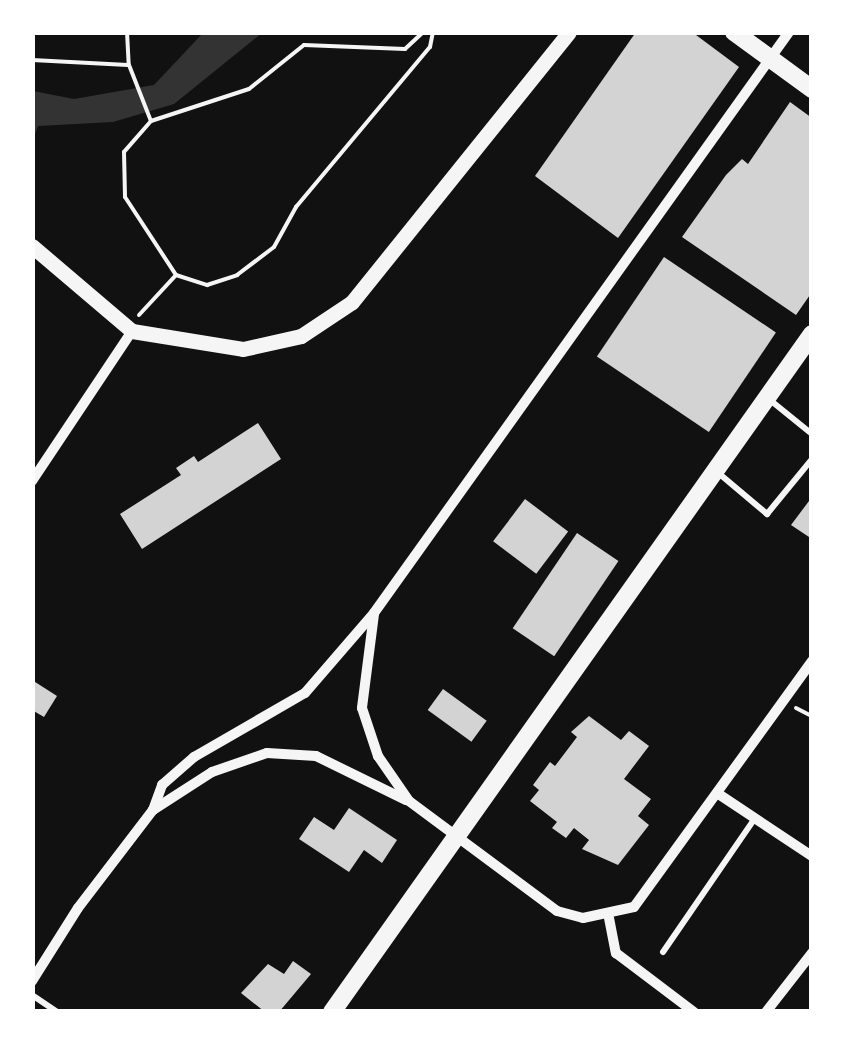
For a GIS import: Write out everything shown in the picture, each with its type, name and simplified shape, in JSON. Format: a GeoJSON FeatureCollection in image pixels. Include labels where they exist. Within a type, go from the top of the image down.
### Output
{"type":"FeatureCollection","features":[{"type":"Feature","properties":{"kind":"main road"},"geometry":{"type":"LineString","coordinates":[[734,32],[812,90]]}},
{"type":"Feature","properties":{"kind":"main road"},"geometry":{"type":"LineString","coordinates":[[332,1012],[812,334]]}},
{"type":"Feature","properties":{"kind":"street"},"geometry":{"type":"LineString","coordinates":[[32,246],[132,331],[243,349],[300,336],[352,302],[569,32]]}},
{"type":"Feature","properties":{"kind":"street"},"geometry":{"type":"LineString","coordinates":[[32,981],[78,908],[152,810],[162,785],[194,757],[306,693],[374,613],[789,32]]}},
{"type":"Feature","properties":{"kind":"street"},"geometry":{"type":"LineString","coordinates":[[32,481],[132,331]]}},
{"type":"Feature","properties":{"kind":"street"},"geometry":{"type":"LineString","coordinates":[[374,613],[362,708],[378,756],[409,802]]}},
{"type":"Feature","properties":{"kind":"street"},"geometry":{"type":"LineString","coordinates":[[152,810],[212,772],[267,753],[316,756],[409,802],[557,911],[608,918],[634,907],[812,661]]}},
{"type":"Feature","properties":{"kind":"street"},"geometry":{"type":"LineString","coordinates":[[717,793],[812,856]]}},
{"type":"Feature","properties":{"kind":"street"},"geometry":{"type":"LineString","coordinates":[[608,918],[616,953],[694,1012]]}},
{"type":"Feature","properties":{"kind":"street"},"geometry":{"type":"LineString","coordinates":[[766,1012],[812,953]]}},
{"type":"Feature","properties":{"kind":"lane"},"geometry":{"type":"LineString","coordinates":[[767,397],[812,434]]}},
{"type":"Feature","properties":{"kind":"lane"},"geometry":{"type":"LineString","coordinates":[[715,470],[767,514],[812,459]]}},
{"type":"Feature","properties":{"kind":"lane"},"geometry":{"type":"LineString","coordinates":[[663,952],[755,818]]}},
{"type":"Feature","properties":{"kind":"lane"},"geometry":{"type":"LineString","coordinates":[[32,994],[57,1012]]}},
{"type":"Feature","properties":{"kind":"path"},"geometry":{"type":"LineString","coordinates":[[127,32],[129,66],[151,122]]}},
{"type":"Feature","properties":{"kind":"path"},"geometry":{"type":"LineString","coordinates":[[423,32],[405,49],[304,46],[249,89],[151,122],[124,152],[126,197],[176,275],[194,284],[224,281],[274,247],[296,207],[430,47],[433,32]]}},
{"type":"Feature","properties":{"kind":"path"},"geometry":{"type":"LineString","coordinates":[[32,60],[129,66]]}},
{"type":"Feature","properties":{"kind":"path"},"geometry":{"type":"LineString","coordinates":[[132,331],[140,312],[176,275]]}},
{"type":"Feature","properties":{"kind":"path"},"geometry":{"type":"LineString","coordinates":[[796,708],[812,716]]}},
{"type":"Feature","properties":{"kind":"shaded area"},"geometry":{"type":"Polygon","coordinates":[[[203,33],[262,33],[174,104],[113,122],[38,126],[33,139],[33,91],[74,99],[154,85],[203,33]]]}},
{"type":"Feature","properties":{"kind":"building"},"geometry":{"type":"Polygon","coordinates":[[[636,32],[692,32],[739,67],[618,238],[535,176],[636,32]]]}},
{"type":"Feature","properties":{"kind":"building"},"geometry":{"type":"Polygon","coordinates":[[[790,102],[812,118],[812,292],[796,315],[682,237],[726,175],[742,159],[748,164],[790,102]]]}},
{"type":"Feature","properties":{"kind":"building"},"geometry":{"type":"Polygon","coordinates":[[[664,257],[776,332],[709,432],[597,356],[664,257]]]}},
{"type":"Feature","properties":{"kind":"building"},"geometry":{"type":"Polygon","coordinates":[[[258,423],[281,459],[142,549],[120,514],[181,475],[176,468],[194,456],[198,462],[258,423]]]}},
{"type":"Feature","properties":{"kind":"building"},"geometry":{"type":"Polygon","coordinates":[[[812,497],[812,539],[791,525],[812,497]]]}},
{"type":"Feature","properties":{"kind":"building"},"geometry":{"type":"Polygon","coordinates":[[[525,499],[568,531],[536,574],[493,541],[525,499]]]}},
{"type":"Feature","properties":{"kind":"building"},"geometry":{"type":"Polygon","coordinates":[[[577,533],[618,561],[554,656],[513,628],[577,533]]]}},
{"type":"Feature","properties":{"kind":"building"},"geometry":{"type":"Polygon","coordinates":[[[32,680],[57,696],[44,717],[32,710],[32,680]]]}},
{"type":"Feature","properties":{"kind":"building"},"geometry":{"type":"Polygon","coordinates":[[[443,689],[487,721],[471,742],[428,710],[443,689]]]}},
{"type":"Feature","properties":{"kind":"building"},"geometry":{"type":"Polygon","coordinates":[[[589,716],[621,740],[629,731],[649,746],[624,779],[651,799],[638,816],[649,825],[618,865],[582,849],[589,840],[574,828],[566,838],[552,828],[557,822],[530,801],[539,790],[533,785],[550,762],[555,766],[577,737],[571,732],[589,716]]]}},
{"type":"Feature","properties":{"kind":"building"},"geometry":{"type":"Polygon","coordinates":[[[349,808],[397,840],[382,863],[364,850],[349,872],[299,839],[314,817],[334,830],[349,808]]]}},
{"type":"Feature","properties":{"kind":"building"},"geometry":{"type":"Polygon","coordinates":[[[293,961],[311,974],[279,1012],[265,1012],[241,993],[268,964],[284,974],[293,961]]]}}]}
